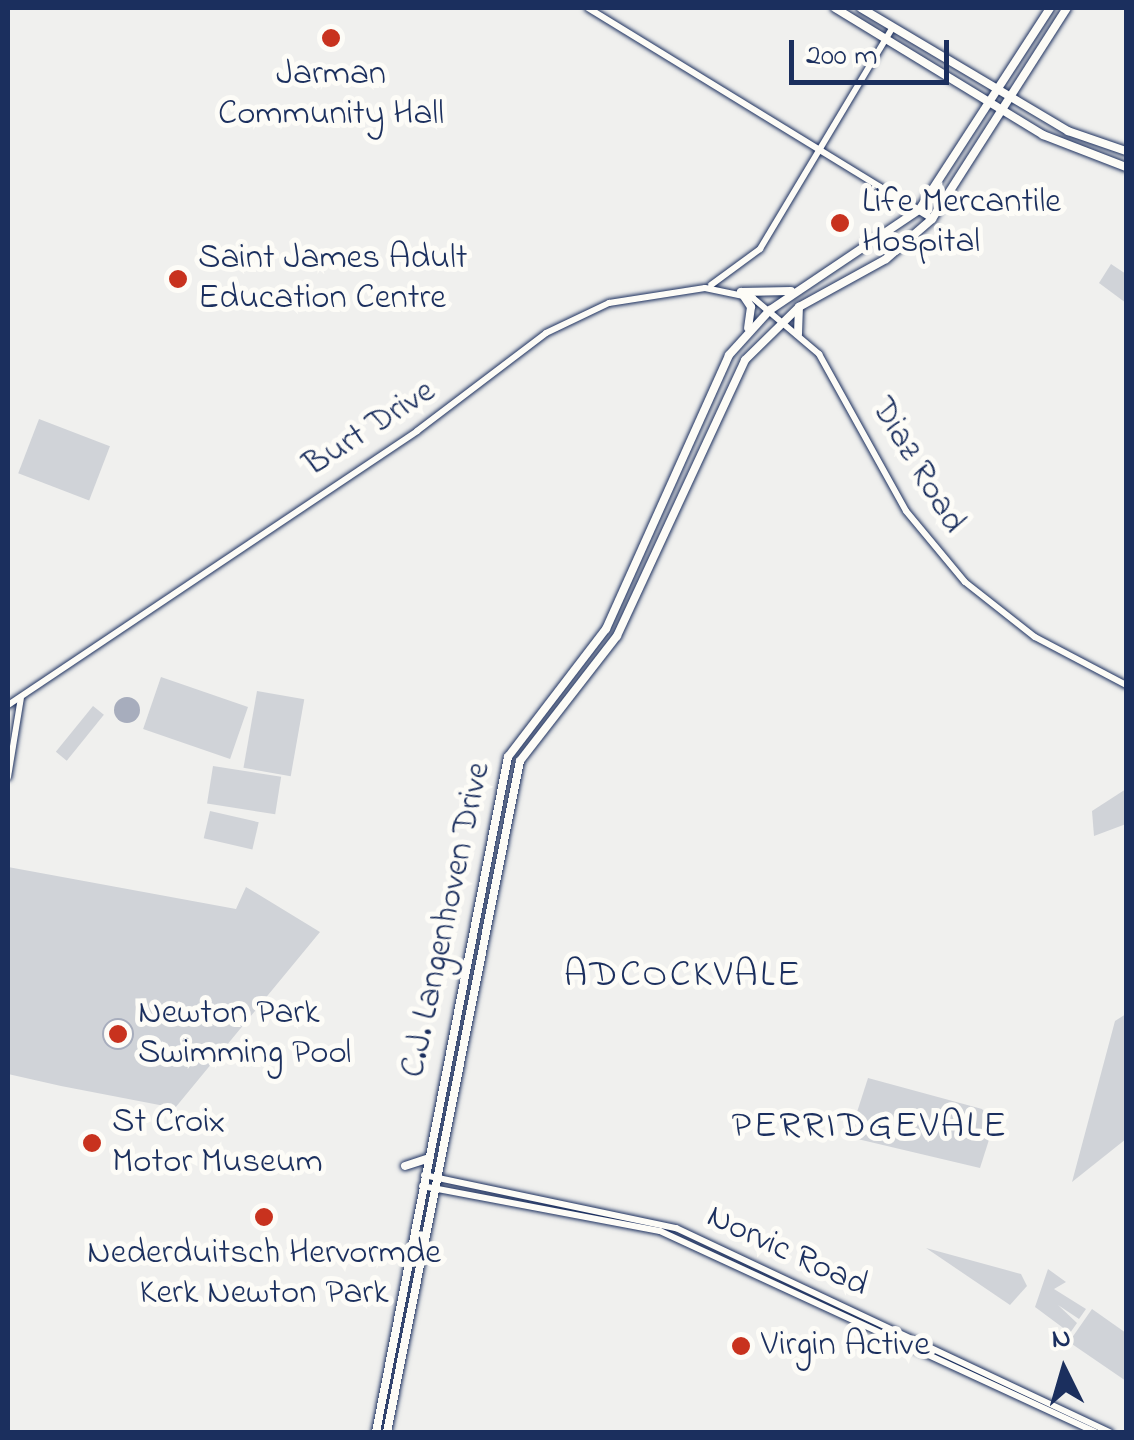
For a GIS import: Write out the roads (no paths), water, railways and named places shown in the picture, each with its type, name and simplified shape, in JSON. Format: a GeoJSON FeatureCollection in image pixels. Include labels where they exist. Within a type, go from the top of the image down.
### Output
{"type":"FeatureCollection","features":[{"type":"Feature","properties":{"kind":"main road"},"geometry":{"type":"LineString","coordinates":[[836,8],[1042,134],[1126,167]]}},
{"type":"Feature","properties":{"kind":"main road"},"geometry":{"type":"LineString","coordinates":[[861,8],[1011,98],[1126,152]]}},
{"type":"Feature","properties":{"kind":"main road"},"geometry":{"type":"LineString","coordinates":[[920,210],[992,104],[1050,8]]}},
{"type":"Feature","properties":{"kind":"main road","name":"C.J. Langenhoven Drive"},"geometry":{"type":"LineString","coordinates":[[386,1432],[431,1180],[520,761],[617,636],[737,372],[782,320],[886,259],[932,220],[1067,8]]}},
{"type":"Feature","properties":{"kind":"main road"},"geometry":{"type":"LineString","coordinates":[[996,124],[1042,134]]}},
{"type":"Feature","properties":{"kind":"main road","name":"C.J. Langenhoven Drive"},"geometry":{"type":"LineString","coordinates":[[431,1180],[427,1158],[500,778],[530,720],[606,629],[734,348],[770,310],[920,210]]}},
{"type":"Feature","properties":{"kind":"main road"},"geometry":{"type":"LineString","coordinates":[[734,348],[752,319],[741,292],[808,285]]}},
{"type":"Feature","properties":{"kind":"main road"},"geometry":{"type":"LineString","coordinates":[[798,334],[799,307]]}},
{"type":"Feature","properties":{"kind":"main road"},"geometry":{"type":"LineString","coordinates":[[405,1166],[427,1158]]}},
{"type":"Feature","properties":{"kind":"main road","name":"C.J. Langenhoven Drive"},"geometry":{"type":"LineString","coordinates":[[376,1432],[422,1186],[431,1180]]}},
{"type":"Feature","properties":{"kind":"street"},"geometry":{"type":"LineString","coordinates":[[588,8],[822,147],[932,220]]}},
{"type":"Feature","properties":{"kind":"street"},"geometry":{"type":"LineString","coordinates":[[705,288],[749,260],[893,27]]}},
{"type":"Feature","properties":{"kind":"street","name":"Burt Drive"},"geometry":{"type":"LineString","coordinates":[[8,705],[546,334],[609,304],[705,288],[741,292],[782,320]]}},
{"type":"Feature","properties":{"kind":"street","name":"Diaz Road"},"geometry":{"type":"LineString","coordinates":[[782,320],[832,370],[906,511],[953,569],[1035,636],[1126,685]]}},
{"type":"Feature","properties":{"kind":"street"},"geometry":{"type":"LineString","coordinates":[[8,777],[21,697]]}},
{"type":"Feature","properties":{"kind":"street","name":"Norvic Road"},"geometry":{"type":"LineString","coordinates":[[431,1180],[660,1231],[1096,1432]]}},
{"type":"Feature","properties":{"kind":"street","name":"Norvic Road"},"geometry":{"type":"LineString","coordinates":[[431,1180],[676,1228],[1110,1432]]}},
{"type":"Feature","properties":{"kind":"water"},"geometry":{"type":"Polygon","coordinates":[[[127,697],[136,701],[140,710],[136,719],[127,723],[118,719],[114,710],[118,701],[127,697]]]}},
{"type":"Feature","properties":{"kind":"water","name":"Newton Park Swimming Pool"},"geometry":{"type":"Polygon","coordinates":[[[118,1018],[129,1023],[134,1034],[129,1045],[118,1050],[107,1045],[102,1034],[107,1023],[118,1018]]]}},
{"type":"Feature","properties":{"kind":"place","name":"Jarman Community Hall"},"geometry":{"type":"Point","coordinates":[331,38]}},
{"type":"Feature","properties":{"kind":"place","name":"Life Mercantile Hospital"},"geometry":{"type":"Point","coordinates":[840,223]}},
{"type":"Feature","properties":{"kind":"place","name":"Saint James Adult Education Centre"},"geometry":{"type":"Point","coordinates":[178,279]}},
{"type":"Feature","properties":{"kind":"place","name":"Newton Park Swimming Pool"},"geometry":{"type":"Point","coordinates":[118,1034]}},
{"type":"Feature","properties":{"kind":"place","name":"St Croix Motor Museum"},"geometry":{"type":"Point","coordinates":[92,1143]}},
{"type":"Feature","properties":{"kind":"place","name":"Nederduitsch Hervormde Kerk Newton Park"},"geometry":{"type":"Point","coordinates":[264,1217]}},
{"type":"Feature","properties":{"kind":"place","name":"Virgin Active"},"geometry":{"type":"Point","coordinates":[741,1346]}},
{"type":"Feature","properties":{"kind":"district","name":"ADCOCKVALE"},"geometry":{"type":"Point","coordinates":[683,977]}},
{"type":"Feature","properties":{"kind":"district","name":"PERRIDGEVALE"},"geometry":{"type":"Point","coordinates":[870,1128]}}]}
